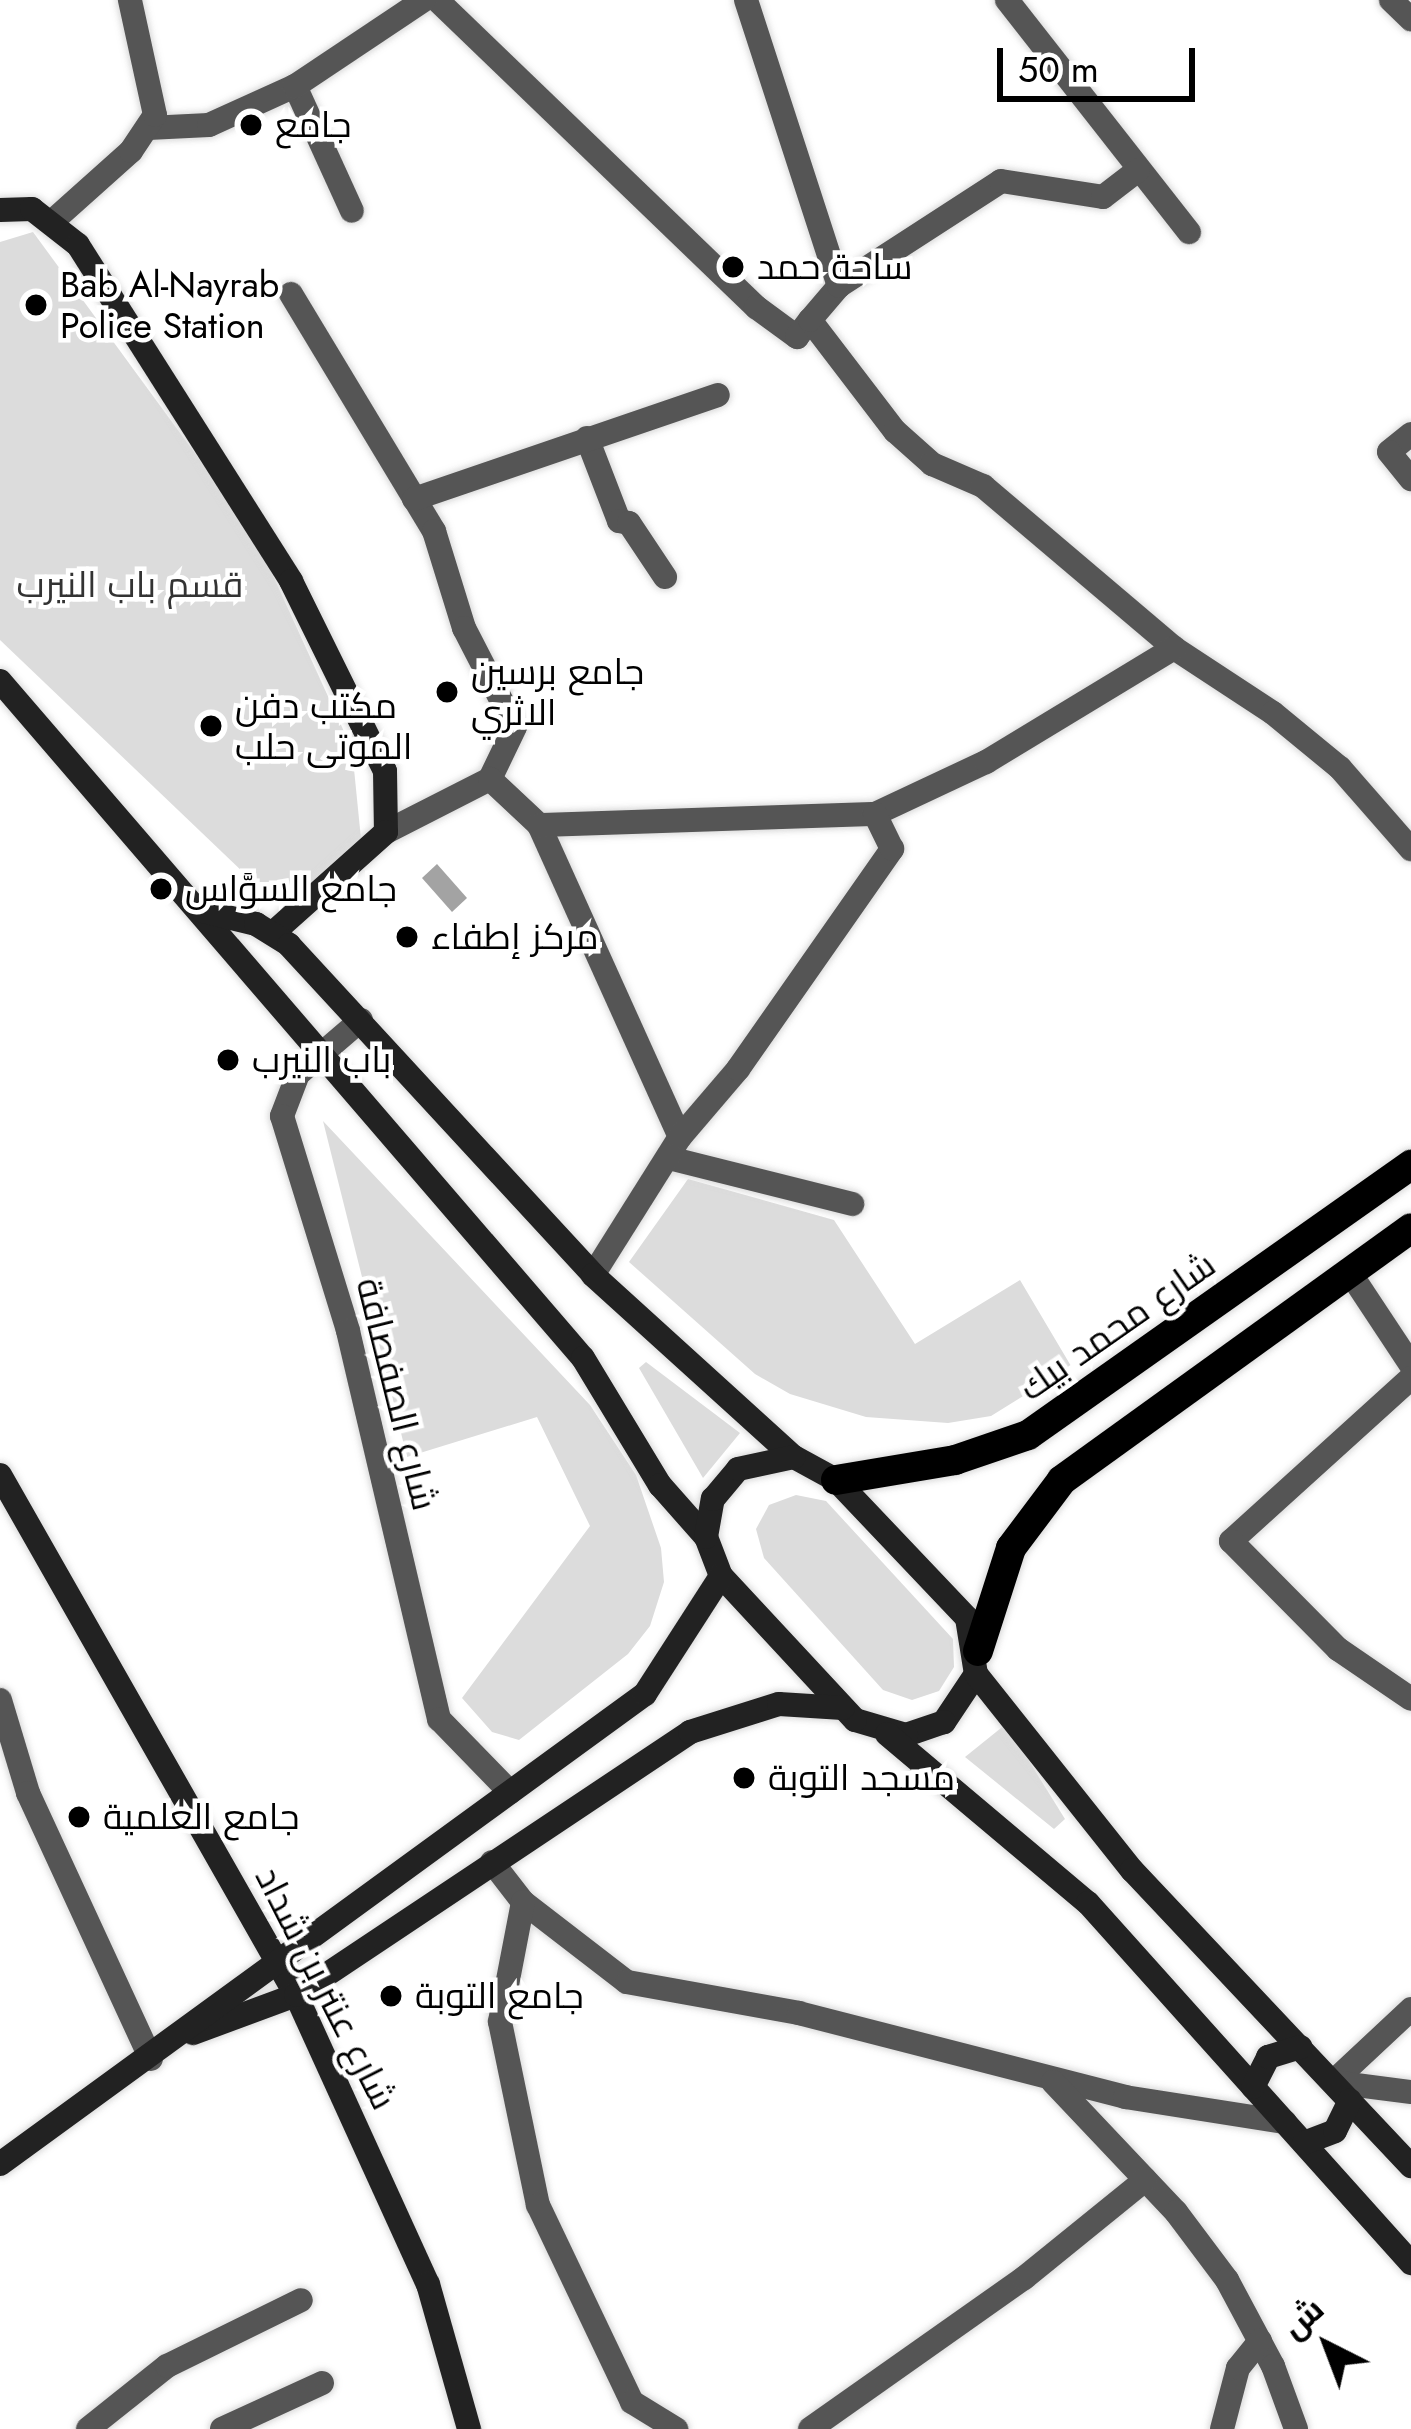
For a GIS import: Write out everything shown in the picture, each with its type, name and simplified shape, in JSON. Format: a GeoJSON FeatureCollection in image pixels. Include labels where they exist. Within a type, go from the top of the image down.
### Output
{"type":"FeatureCollection","features":[{"type":"Feature","properties":{"kind":"main road"},"geometry":{"type":"LineString","coordinates":[[0,210],[32,209],[55,219],[291,581],[385,772],[386,832],[273,933]]}},
{"type":"Feature","properties":{"kind":"main road"},"geometry":{"type":"LineString","coordinates":[[0,682],[583,1358],[660,1484],[706,1537],[722,1576],[842,1708],[887,1734],[1039,1856],[1411,2263]]}},
{"type":"Feature","properties":{"kind":"main road"},"geometry":{"type":"LineString","coordinates":[[202,911],[273,933],[361,1020],[593,1275],[794,1457],[836,1480],[956,1604],[977,1662],[1118,1853],[1411,2166]]}},
{"type":"Feature","properties":{"kind":"main road","name":"شارع محمد بيك"},"geometry":{"type":"LineString","coordinates":[[836,1480],[955,1460],[1028,1435],[1411,1165]]}},
{"type":"Feature","properties":{"kind":"main road"},"geometry":{"type":"LineString","coordinates":[[887,1734],[944,1722],[977,1662],[1011,1547],[1062,1480],[1411,1228]]}},
{"type":"Feature","properties":{"kind":"main road"},"geometry":{"type":"LineString","coordinates":[[706,1537],[713,1499],[738,1469],[794,1457]]}},
{"type":"Feature","properties":{"kind":"main road","name":"شارع عنتر بن شداد"},"geometry":{"type":"LineString","coordinates":[[0,1475],[296,1995],[428,2284],[469,2429]]}},
{"type":"Feature","properties":{"kind":"main road"},"geometry":{"type":"LineString","coordinates":[[0,2164],[188,2034],[276,1957],[645,1694],[722,1576]]}},
{"type":"Feature","properties":{"kind":"main road"},"geometry":{"type":"LineString","coordinates":[[188,2034],[296,1995],[492,1862],[718,1719],[779,1704],[842,1708]]}},
{"type":"Feature","properties":{"kind":"main road"},"geometry":{"type":"LineString","coordinates":[[1253,2086],[1268,2057],[1301,2048]]}},
{"type":"Feature","properties":{"kind":"main road"},"geometry":{"type":"LineString","coordinates":[[1304,2143],[1335,2131],[1342,2091]]}},
{"type":"Feature","properties":{"kind":"street"},"geometry":{"type":"LineString","coordinates":[[55,219],[148,128],[155,115],[130,0]]}},
{"type":"Feature","properties":{"kind":"street"},"geometry":{"type":"LineString","coordinates":[[148,128],[209,125],[295,86],[424,0]]}},
{"type":"Feature","properties":{"kind":"street"},"geometry":{"type":"LineString","coordinates":[[437,0],[756,307],[797,337],[839,286],[1001,182],[1103,197],[1138,170]]}},
{"type":"Feature","properties":{"kind":"street"},"geometry":{"type":"LineString","coordinates":[[746,0],[839,286]]}},
{"type":"Feature","properties":{"kind":"street"},"geometry":{"type":"LineString","coordinates":[[1007,0],[1189,232]]}},
{"type":"Feature","properties":{"kind":"street"},"geometry":{"type":"LineString","coordinates":[[1391,0],[1411,19]]}},
{"type":"Feature","properties":{"kind":"street"},"geometry":{"type":"LineString","coordinates":[[295,86],[352,211]]}},
{"type":"Feature","properties":{"kind":"street"},"geometry":{"type":"LineString","coordinates":[[292,294],[434,531],[464,628],[515,727],[490,779],[386,832]]}},
{"type":"Feature","properties":{"kind":"street"},"geometry":{"type":"LineString","coordinates":[[810,320],[895,431],[932,464],[983,486],[1174,649],[1273,712],[1340,768],[1411,849]]}},
{"type":"Feature","properties":{"kind":"street"},"geometry":{"type":"LineString","coordinates":[[414,499],[718,395]]}},
{"type":"Feature","properties":{"kind":"street"},"geometry":{"type":"LineString","coordinates":[[1411,434],[1389,452],[1411,479]]}},
{"type":"Feature","properties":{"kind":"street"},"geometry":{"type":"LineString","coordinates":[[586,438],[619,521],[628,523],[665,578]]}},
{"type":"Feature","properties":{"kind":"street"},"geometry":{"type":"LineString","coordinates":[[539,825],[875,814],[986,762],[1174,649]]}},
{"type":"Feature","properties":{"kind":"street"},"geometry":{"type":"LineString","coordinates":[[490,779],[539,825],[674,1148],[852,1204]]}},
{"type":"Feature","properties":{"kind":"street"},"geometry":{"type":"LineString","coordinates":[[593,1275],[674,1148],[738,1069],[892,849],[875,814]]}},
{"type":"Feature","properties":{"kind":"street","name":"شارع الصفصافة"},"geometry":{"type":"LineString","coordinates":[[361,1020],[316,1052],[286,1094],[282,1117],[347,1331],[439,1719],[510,1792]]}},
{"type":"Feature","properties":{"kind":"street"},"geometry":{"type":"LineString","coordinates":[[1350,1273],[1411,1365]]}},
{"type":"Feature","properties":{"kind":"street"},"geometry":{"type":"LineString","coordinates":[[1411,1378],[1232,1541],[1338,1649],[1411,1699]]}},
{"type":"Feature","properties":{"kind":"street"},"geometry":{"type":"LineString","coordinates":[[0,1700],[28,1793],[151,2059]]}},
{"type":"Feature","properties":{"kind":"street"},"geometry":{"type":"LineString","coordinates":[[492,1862],[524,1902],[627,1982],[799,2012],[1051,2080],[1285,2122]]}},
{"type":"Feature","properties":{"kind":"street"},"geometry":{"type":"LineString","coordinates":[[524,1902],[500,2022],[538,2205],[632,2402],[676,2429]]}},
{"type":"Feature","properties":{"kind":"street"},"geometry":{"type":"LineString","coordinates":[[1342,2091],[1411,2009]]}},
{"type":"Feature","properties":{"kind":"street"},"geometry":{"type":"LineString","coordinates":[[1051,2080],[1145,2180],[1228,2280],[1260,2341],[1295,2429]]}},
{"type":"Feature","properties":{"kind":"street"},"geometry":{"type":"LineString","coordinates":[[1342,2091],[1411,2092]]}},
{"type":"Feature","properties":{"kind":"street"},"geometry":{"type":"LineString","coordinates":[[811,2429],[1024,2278],[1145,2180]]}},
{"type":"Feature","properties":{"kind":"street"},"geometry":{"type":"LineString","coordinates":[[88,2429],[167,2366],[301,2300]]}},
{"type":"Feature","properties":{"kind":"street"},"geometry":{"type":"LineString","coordinates":[[1222,2429],[1238,2368],[1260,2341]]}},
{"type":"Feature","properties":{"kind":"street"},"geometry":{"type":"LineString","coordinates":[[222,2429],[322,2383]]}},
{"type":"Feature","properties":{"kind":"green space","name":"قسم باب النيرب"},"geometry":{"type":"Polygon","coordinates":[[[33,232],[254,534],[352,749],[361,839],[319,884],[267,895],[0,640],[0,242],[33,232]]]}},
{"type":"Feature","properties":{"kind":"green space"},"geometry":{"type":"Polygon","coordinates":[[[323,1121],[590,1405],[636,1475],[661,1548],[664,1582],[650,1626],[628,1654],[519,1740],[492,1732],[462,1698],[590,1526],[537,1417],[407,1457],[323,1121]]]}},
{"type":"Feature","properties":{"kind":"green space"},"geometry":{"type":"Polygon","coordinates":[[[688,1179],[834,1220],[915,1344],[1020,1280],[1071,1366],[991,1416],[948,1423],[866,1417],[790,1394],[755,1374],[629,1262],[688,1179]]]}},
{"type":"Feature","properties":{"kind":"green space"},"geometry":{"type":"Polygon","coordinates":[[[646,1362],[740,1433],[703,1478],[639,1368],[646,1362]]]}},
{"type":"Feature","properties":{"kind":"green space"},"geometry":{"type":"Polygon","coordinates":[[[796,1495],[826,1501],[953,1639],[954,1667],[939,1691],[912,1700],[883,1690],[764,1558],[756,1529],[769,1505],[796,1495]]]}},
{"type":"Feature","properties":{"kind":"green space"},"geometry":{"type":"Polygon","coordinates":[[[1006,1724],[1065,1819],[1054,1829],[965,1757],[1006,1724]]]}},
{"type":"Feature","properties":{"kind":"shaded area"},"geometry":{"type":"Polygon","coordinates":[[[437,864],[467,898],[452,912],[422,878],[437,864]]]}},
{"type":"Feature","properties":{"kind":"place","name":"جامع"},"geometry":{"type":"Point","coordinates":[251,125]}},
{"type":"Feature","properties":{"kind":"place","name":"ساحة حمد"},"geometry":{"type":"Point","coordinates":[733,267]}},
{"type":"Feature","properties":{"kind":"place","name":"Bab Al-Nayrab Police Station"},"geometry":{"type":"Point","coordinates":[36,305]}},
{"type":"Feature","properties":{"kind":"place","name":"جامع برسين الاثري"},"geometry":{"type":"Point","coordinates":[447,692]}},
{"type":"Feature","properties":{"kind":"place","name":"مكتب دفن الموتى حلب"},"geometry":{"type":"Point","coordinates":[211,726]}},
{"type":"Feature","properties":{"kind":"place","name":"جامع السوَّاس"},"geometry":{"type":"Point","coordinates":[161,889]}},
{"type":"Feature","properties":{"kind":"place","name":"مركز إطفاء"},"geometry":{"type":"Point","coordinates":[407,937]}},
{"type":"Feature","properties":{"kind":"place","name":"باب النيرب"},"geometry":{"type":"Point","coordinates":[228,1060]}},
{"type":"Feature","properties":{"kind":"place","name":"مسجد التوبة"},"geometry":{"type":"Point","coordinates":[744,1778]}},
{"type":"Feature","properties":{"kind":"place","name":"جامع العلمية"},"geometry":{"type":"Point","coordinates":[79,1817]}},
{"type":"Feature","properties":{"kind":"place","name":"جامع التوبة"},"geometry":{"type":"Point","coordinates":[391,1996]}}]}
